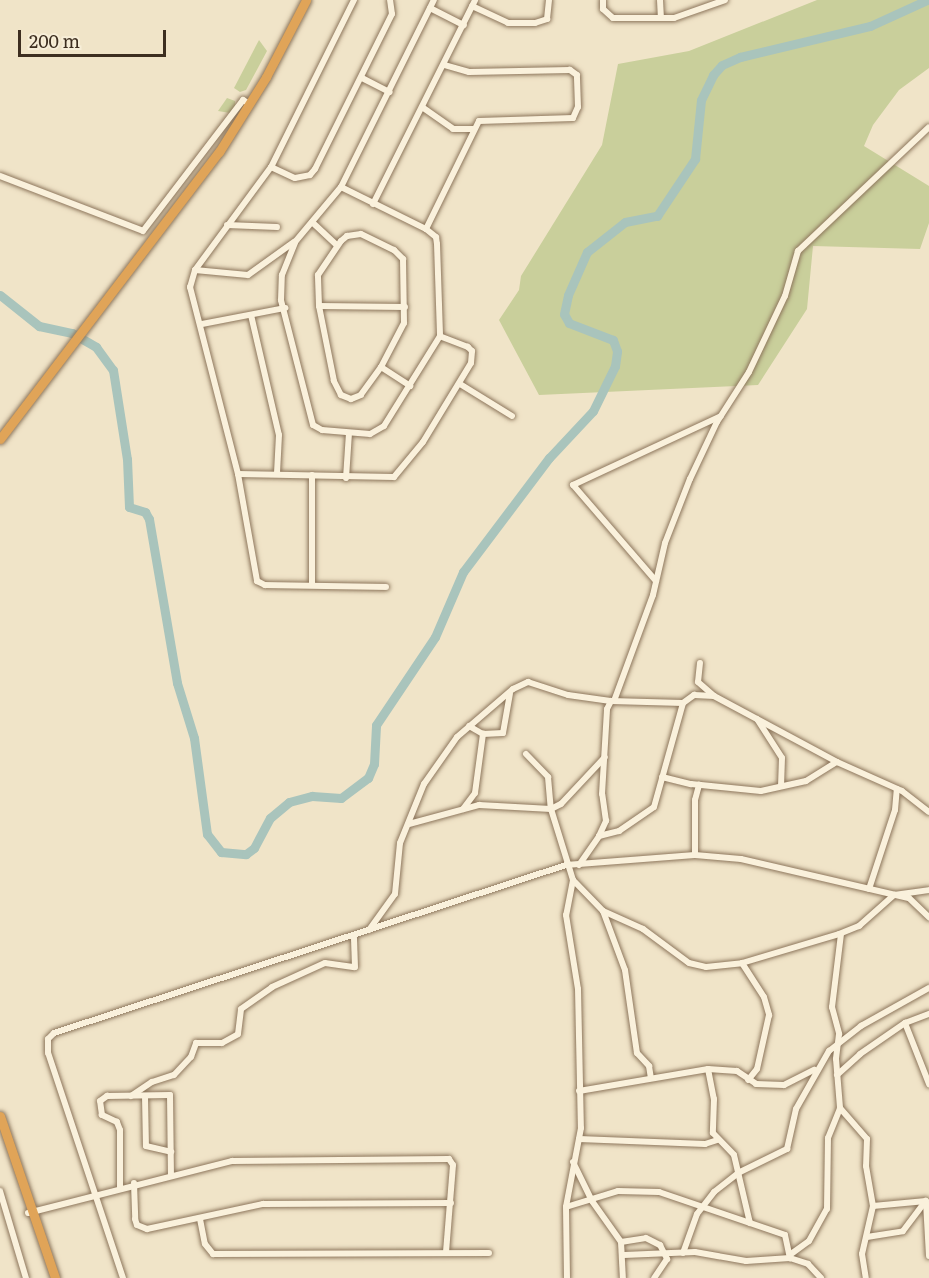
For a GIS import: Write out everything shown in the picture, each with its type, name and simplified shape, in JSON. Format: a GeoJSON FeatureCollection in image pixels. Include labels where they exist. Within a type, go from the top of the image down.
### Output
{"type":"FeatureCollection","features":[{"type":"Feature","properties":{"kind":"highway"},"geometry":{"type":"LineString","coordinates":[[0,439],[201,178],[250,104],[306,0]]}},
{"type":"Feature","properties":{"kind":"highway"},"geometry":{"type":"LineString","coordinates":[[0,1117],[55,1278]]}},
{"type":"Feature","properties":{"kind":"highway"},"geometry":{"type":"LineString","coordinates":[[31,1212],[50,1278]]}},
{"type":"Feature","properties":{"kind":"street"},"geometry":{"type":"LineString","coordinates":[[354,0],[271,167],[195,270],[190,290],[202,324],[238,474],[257,581],[266,585],[386,587]]}},
{"type":"Feature","properties":{"kind":"street"},"geometry":{"type":"LineString","coordinates":[[271,167],[295,178],[310,175],[362,78],[394,10],[390,0]]}},
{"type":"Feature","properties":{"kind":"street"},"geometry":{"type":"LineString","coordinates":[[195,270],[248,275],[295,242],[341,187],[434,0]]}},
{"type":"Feature","properties":{"kind":"street"},"geometry":{"type":"LineString","coordinates":[[373,204],[473,3],[508,23],[535,23],[547,19],[549,0]]}},
{"type":"Feature","properties":{"kind":"street"},"geometry":{"type":"LineString","coordinates":[[603,0],[603,9],[613,18],[661,18],[688,14],[725,0]]}},
{"type":"Feature","properties":{"kind":"street"},"geometry":{"type":"LineString","coordinates":[[660,0],[661,18]]}},
{"type":"Feature","properties":{"kind":"street"},"geometry":{"type":"LineString","coordinates":[[430,8],[464,25]]}},
{"type":"Feature","properties":{"kind":"street"},"geometry":{"type":"LineString","coordinates":[[426,229],[474,129],[483,119],[573,118],[578,107],[577,75],[565,70],[468,72],[444,65]]}},
{"type":"Feature","properties":{"kind":"street"},"geometry":{"type":"LineString","coordinates":[[362,78],[390,92]]}},
{"type":"Feature","properties":{"kind":"street"},"geometry":{"type":"LineString","coordinates":[[0,176],[143,231],[243,100],[250,104]]}},
{"type":"Feature","properties":{"kind":"street"},"geometry":{"type":"LineString","coordinates":[[422,107],[453,129],[474,129]]}},
{"type":"Feature","properties":{"kind":"street"},"geometry":{"type":"LineString","coordinates":[[579,866],[599,836],[606,820],[602,801],[607,709],[612,701],[656,581],[690,478],[722,415],[745,380],[776,318],[803,244],[929,126]]}},
{"type":"Feature","properties":{"kind":"street"},"geometry":{"type":"LineString","coordinates":[[295,242],[282,275],[280,300],[285,308],[313,425],[322,430],[349,433],[380,431],[440,336],[437,244],[435,237],[426,229],[341,187]]}},
{"type":"Feature","properties":{"kind":"street"},"geometry":{"type":"LineString","coordinates":[[312,222],[337,245]]}},
{"type":"Feature","properties":{"kind":"street"},"geometry":{"type":"LineString","coordinates":[[226,225],[277,226]]}},
{"type":"Feature","properties":{"kind":"street"},"geometry":{"type":"LineString","coordinates":[[361,234],[400,254],[405,307],[401,333],[361,395],[351,399],[341,395],[334,381],[319,306],[318,275],[337,245],[347,236],[361,234]]}},
{"type":"Feature","properties":{"kind":"street"},"geometry":{"type":"LineString","coordinates":[[319,306],[405,307]]}},
{"type":"Feature","properties":{"kind":"street"},"geometry":{"type":"LineString","coordinates":[[202,324],[285,308]]}},
{"type":"Feature","properties":{"kind":"street"},"geometry":{"type":"LineString","coordinates":[[251,315],[279,435],[277,473]]}},
{"type":"Feature","properties":{"kind":"street"},"geometry":{"type":"LineString","coordinates":[[238,474],[277,473],[346,478],[394,477],[460,384],[471,363],[472,351],[440,336]]}},
{"type":"Feature","properties":{"kind":"street"},"geometry":{"type":"LineString","coordinates":[[381,367],[410,386]]}},
{"type":"Feature","properties":{"kind":"street"},"geometry":{"type":"LineString","coordinates":[[460,384],[512,416]]}},
{"type":"Feature","properties":{"kind":"street"},"geometry":{"type":"LineString","coordinates":[[656,581],[573,485],[722,415]]}},
{"type":"Feature","properties":{"kind":"street"},"geometry":{"type":"LineString","coordinates":[[346,478],[349,433]]}},
{"type":"Feature","properties":{"kind":"street"},"geometry":{"type":"LineString","coordinates":[[312,475],[312,585]]}},
{"type":"Feature","properties":{"kind":"street"},"geometry":{"type":"LineString","coordinates":[[369,931],[395,894],[400,843],[424,784],[468,726],[521,684],[536,681],[568,695],[612,701],[683,703],[694,695],[700,663]]}},
{"type":"Feature","properties":{"kind":"street"},"geometry":{"type":"LineString","coordinates":[[698,682],[714,696],[837,762],[897,789],[929,812]]}},
{"type":"Feature","properties":{"kind":"street"},"geometry":{"type":"LineString","coordinates":[[468,726],[483,734],[503,733],[510,694]]}},
{"type":"Feature","properties":{"kind":"street"},"geometry":{"type":"LineString","coordinates":[[694,695],[714,696]]}},
{"type":"Feature","properties":{"kind":"street"},"geometry":{"type":"LineString","coordinates":[[599,836],[619,831],[650,811],[683,703]]}},
{"type":"Feature","properties":{"kind":"street"},"geometry":{"type":"LineString","coordinates":[[756,717],[782,758],[781,786]]}},
{"type":"Feature","properties":{"kind":"street"},"geometry":{"type":"LineString","coordinates":[[463,809],[475,793],[483,734]]}},
{"type":"Feature","properties":{"kind":"street"},"geometry":{"type":"LineString","coordinates":[[526,754],[548,777],[551,809],[557,820],[566,865],[573,880],[603,911],[643,929],[689,963],[706,967],[742,963],[841,933],[859,926],[894,895],[929,890]]}},
{"type":"Feature","properties":{"kind":"street"},"geometry":{"type":"LineString","coordinates":[[409,824],[463,809],[508,804],[551,809],[561,804],[605,757]]}},
{"type":"Feature","properties":{"kind":"street"},"geometry":{"type":"LineString","coordinates":[[662,777],[699,785],[761,791],[806,781],[837,762]]}},
{"type":"Feature","properties":{"kind":"street"},"geometry":{"type":"LineString","coordinates":[[695,855],[695,800],[699,785]]}},
{"type":"Feature","properties":{"kind":"street"},"geometry":{"type":"LineString","coordinates":[[869,889],[896,810],[897,789]]}},
{"type":"Feature","properties":{"kind":"street"},"geometry":{"type":"LineString","coordinates":[[123,1278],[48,1053],[48,1039],[54,1033],[566,865],[579,866],[695,855],[783,867],[909,898],[929,917]]}},
{"type":"Feature","properties":{"kind":"street"},"geometry":{"type":"LineString","coordinates":[[567,1278],[566,1207],[579,1139],[578,988],[566,915],[573,880]]}},
{"type":"Feature","properties":{"kind":"street"},"geometry":{"type":"LineString","coordinates":[[603,911],[625,970],[637,1053],[649,1066],[651,1078]]}},
{"type":"Feature","properties":{"kind":"street"},"geometry":{"type":"LineString","coordinates":[[791,1256],[809,1241],[827,1210],[828,1138],[840,1108],[837,1075],[838,1042],[832,992],[841,933]]}},
{"type":"Feature","properties":{"kind":"street"},"geometry":{"type":"LineString","coordinates":[[131,1096],[152,1082],[174,1075],[191,1058],[196,1043],[222,1043],[238,1034],[241,1009],[272,987],[325,963],[355,967],[354,936]]}},
{"type":"Feature","properties":{"kind":"street"},"geometry":{"type":"LineString","coordinates":[[742,963],[764,997],[769,1015],[757,1069],[748,1080]]}},
{"type":"Feature","properties":{"kind":"street"},"geometry":{"type":"LineString","coordinates":[[683,1252],[702,1207],[738,1173],[787,1149],[796,1109],[816,1069],[838,1042],[929,988]]}},
{"type":"Feature","properties":{"kind":"street"},"geometry":{"type":"LineString","coordinates":[[837,1075],[905,1023],[929,1014]]}},
{"type":"Feature","properties":{"kind":"street"},"geometry":{"type":"LineString","coordinates":[[905,1023],[929,1084]]}},
{"type":"Feature","properties":{"kind":"street"},"geometry":{"type":"LineString","coordinates":[[579,1091],[708,1069],[737,1071],[748,1080],[784,1085],[816,1069]]}},
{"type":"Feature","properties":{"kind":"street"},"geometry":{"type":"LineString","coordinates":[[708,1069],[717,1140],[734,1155],[750,1223]]}},
{"type":"Feature","properties":{"kind":"street"},"geometry":{"type":"LineString","coordinates":[[120,1188],[120,1130],[117,1122],[102,1115],[100,1101],[107,1096],[171,1097],[171,1175]]}},
{"type":"Feature","properties":{"kind":"street"},"geometry":{"type":"LineString","coordinates":[[145,1096],[146,1146],[150,1150],[171,1152]]}},
{"type":"Feature","properties":{"kind":"street"},"geometry":{"type":"LineString","coordinates":[[840,1108],[854,1126],[866,1133],[866,1166],[873,1206],[862,1254],[866,1278]]}},
{"type":"Feature","properties":{"kind":"street"},"geometry":{"type":"LineString","coordinates":[[579,1139],[701,1144],[717,1140]]}},
{"type":"Feature","properties":{"kind":"street"},"geometry":{"type":"LineString","coordinates":[[31,1212],[134,1184],[232,1161],[445,1159],[453,1165],[446,1252]]}},
{"type":"Feature","properties":{"kind":"street"},"geometry":{"type":"LineString","coordinates":[[573,1162],[592,1201],[621,1242],[624,1255],[623,1278]]}},
{"type":"Feature","properties":{"kind":"street"},"geometry":{"type":"LineString","coordinates":[[134,1184],[135,1219],[141,1228],[200,1219],[271,1204],[451,1203]]}},
{"type":"Feature","properties":{"kind":"street"},"geometry":{"type":"LineString","coordinates":[[0,1191],[26,1278]]}},
{"type":"Feature","properties":{"kind":"street"},"geometry":{"type":"LineString","coordinates":[[566,1207],[592,1201],[618,1191],[649,1191],[785,1234],[791,1256]]}},
{"type":"Feature","properties":{"kind":"street"},"geometry":{"type":"LineString","coordinates":[[873,1206],[927,1201]]}},
{"type":"Feature","properties":{"kind":"street"},"geometry":{"type":"LineString","coordinates":[[867,1237],[903,1231],[927,1201]]}},
{"type":"Feature","properties":{"kind":"street"},"geometry":{"type":"LineString","coordinates":[[927,1201],[929,1256]]}},
{"type":"Feature","properties":{"kind":"street"},"geometry":{"type":"LineString","coordinates":[[200,1219],[205,1244],[213,1254],[489,1253]]}},
{"type":"Feature","properties":{"kind":"street"},"geometry":{"type":"LineString","coordinates":[[621,1242],[650,1239],[667,1254]]}},
{"type":"Feature","properties":{"kind":"street"},"geometry":{"type":"LineString","coordinates":[[624,1255],[683,1252],[746,1261],[791,1256],[808,1264],[821,1278]]}},
{"type":"Feature","properties":{"kind":"street"},"geometry":{"type":"LineString","coordinates":[[654,1278],[666,1263],[667,1254]]}},
{"type":"Feature","properties":{"kind":"green space"},"geometry":{"type":"Polygon","coordinates":[[[817,0],[929,0],[929,68],[899,90],[873,125],[864,146],[929,186],[929,223],[920,249],[813,246],[807,309],[758,385],[539,395],[499,320],[519,290],[521,276],[602,145],[618,64],[689,51],[817,0]]]}},
{"type":"Feature","properties":{"kind":"green space"},"geometry":{"type":"Polygon","coordinates":[[[259,40],[267,51],[246,90],[240,92],[234,88],[259,40]]]}},
{"type":"Feature","properties":{"kind":"green space"},"geometry":{"type":"Polygon","coordinates":[[[227,98],[235,101],[235,106],[230,113],[218,111],[227,98]]]}},
{"type":"Feature","properties":{"kind":"waterway"},"geometry":{"type":"LineString","coordinates":[[0,295],[39,326],[72,333],[96,347],[113,370],[127,459],[129,507],[145,512],[149,519],[177,683],[194,738],[207,834],[221,852],[246,854],[254,848],[270,818],[289,802],[312,796],[341,798],[368,778],[374,764],[376,725],[435,637],[463,572],[549,458],[593,411],[615,366],[617,351],[613,340],[569,323],[564,314],[568,295],[587,252],[625,222],[657,216],[695,159],[701,100],[713,75],[722,65],[740,57],[870,26],[927,0]]}}]}
